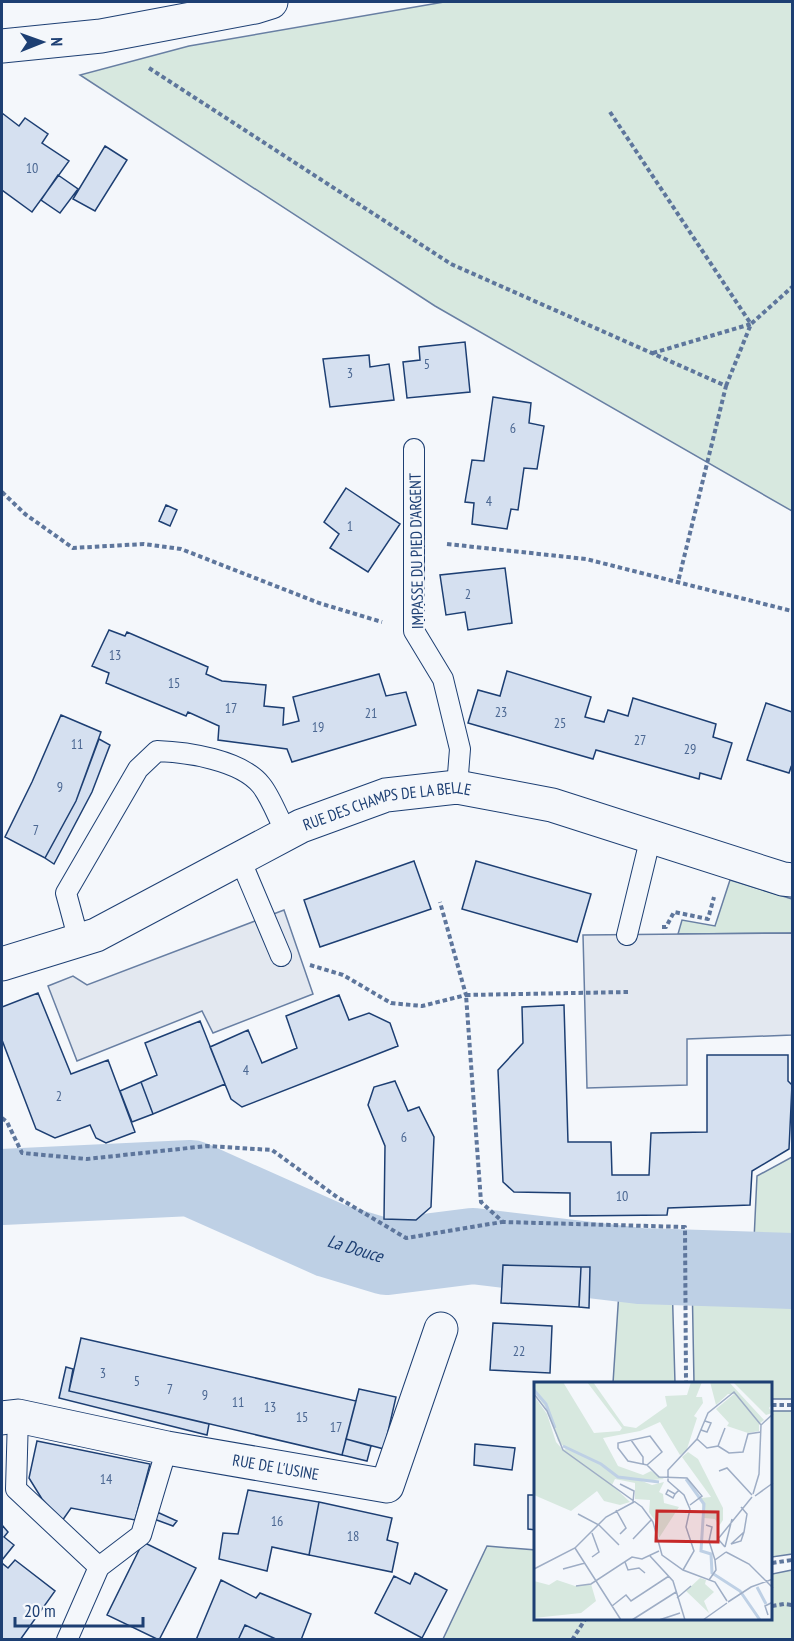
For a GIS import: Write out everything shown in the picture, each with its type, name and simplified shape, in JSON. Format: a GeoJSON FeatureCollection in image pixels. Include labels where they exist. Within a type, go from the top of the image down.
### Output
{"type":"FeatureCollection","features":[{"type":"Feature","properties":{"kind":"street"},"geometry":{"type":"LineString","coordinates":[[2,46],[101,36],[271,2]]}},
{"type":"Feature","properties":{"kind":"street","name":"RUE DES CHAMPS DE LA BELLE"},"geometry":{"type":"LineString","coordinates":[[2,964],[96,935],[301,826],[386,795],[458,787],[552,805],[792,880]]}},
{"type":"Feature","properties":{"kind":"street","name":"RUE DE L'USINE"},"geometry":{"type":"LineString","coordinates":[[10,1417],[167,1448],[387,1486],[441,1329]]}},
{"type":"Feature","properties":{"kind":"lane","name":"IMPASSE DU PIED D'ARGENT"},"geometry":{"type":"LineString","coordinates":[[414,449],[414,631],[443,679],[460,748],[458,787]]}},
{"type":"Feature","properties":{"kind":"lane"},"geometry":{"type":"LineString","coordinates":[[79,940],[66,892],[138,770],[157,751],[184,752],[233,765],[260,784],[287,834]]}},
{"type":"Feature","properties":{"kind":"lane"},"geometry":{"type":"LineString","coordinates":[[627,935],[651,836]]}},
{"type":"Feature","properties":{"kind":"lane"},"geometry":{"type":"LineString","coordinates":[[240,859],[281,956]]}},
{"type":"Feature","properties":{"kind":"lane"},"geometry":{"type":"LineString","coordinates":[[10,1417],[16,1489],[99,1567]]}},
{"type":"Feature","properties":{"kind":"lane"},"geometry":{"type":"LineString","coordinates":[[67,1640],[99,1567],[141,1535],[167,1448]]}},
{"type":"Feature","properties":{"kind":"path"},"geometry":{"type":"LineString","coordinates":[[101,36],[451,264],[726,386]]}},
{"type":"Feature","properties":{"kind":"path"},"geometry":{"type":"LineString","coordinates":[[610,112],[751,324]]}},
{"type":"Feature","properties":{"kind":"path"},"geometry":{"type":"LineString","coordinates":[[653,353],[751,324],[792,287]]}},
{"type":"Feature","properties":{"kind":"path"},"geometry":{"type":"LineString","coordinates":[[678,582],[726,386],[751,324]]}},
{"type":"Feature","properties":{"kind":"path"},"geometry":{"type":"LineString","coordinates":[[2,492],[25,513],[73,549],[144,544],[181,549],[319,603],[414,631]]}},
{"type":"Feature","properties":{"kind":"path"},"geometry":{"type":"LineString","coordinates":[[414,540],[586,559],[792,611]]}},
{"type":"Feature","properties":{"kind":"path"},"geometry":{"type":"LineString","coordinates":[[440,902],[466,995],[481,1202],[502,1222]]}},
{"type":"Feature","properties":{"kind":"path"},"geometry":{"type":"LineString","coordinates":[[281,956],[344,975],[391,1003],[422,1006],[466,995],[628,992]]}},
{"type":"Feature","properties":{"kind":"path"},"geometry":{"type":"LineString","coordinates":[[2,1118],[7,1122],[22,1153],[87,1159],[207,1146],[272,1150],[337,1197],[406,1238],[502,1222],[685,1227],[686,1382]]}},
{"type":"Feature","properties":{"kind":"path"},"geometry":{"type":"LineString","coordinates":[[773,1405],[792,1405]]}},
{"type":"Feature","properties":{"kind":"path"},"geometry":{"type":"LineString","coordinates":[[773,1563],[792,1560]]}},
{"type":"Feature","properties":{"kind":"path"},"geometry":{"type":"LineString","coordinates":[[773,1606],[792,1605]]}},
{"type":"Feature","properties":{"kind":"path"},"geometry":{"type":"LineString","coordinates":[[572,1640],[585,1620]]}},
{"type":"Feature","properties":{"kind":"shaded area"},"geometry":{"type":"Polygon","coordinates":[[[444,2],[792,2],[792,511],[435,306],[80,75],[189,46],[444,2]]]}},
{"type":"Feature","properties":{"kind":"shaded area"},"geometry":{"type":"Polygon","coordinates":[[[730,880],[792,899],[792,933],[678,934],[682,920],[715,926],[730,880]]]}},
{"type":"Feature","properties":{"kind":"shaded area"},"geometry":{"type":"Polygon","coordinates":[[[284,910],[313,994],[213,1033],[202,1011],[77,1061],[48,986],[73,976],[87,985],[284,910]]]}},
{"type":"Feature","properties":{"kind":"shaded area"},"geometry":{"type":"Polygon","coordinates":[[[792,933],[792,1035],[687,1039],[687,1085],[587,1088],[583,935],[792,933]]]}},
{"type":"Feature","properties":{"kind":"shaded area"},"geometry":{"type":"Polygon","coordinates":[[[792,1157],[792,1241],[754,1240],[757,1176],[792,1157]]]}},
{"type":"Feature","properties":{"kind":"shaded area"},"geometry":{"type":"Polygon","coordinates":[[[620,1276],[672,1280],[675,1382],[613,1382],[620,1276]]]}},
{"type":"Feature","properties":{"kind":"shaded area"},"geometry":{"type":"Polygon","coordinates":[[[692,1276],[792,1279],[792,1399],[773,1399],[773,1382],[694,1382],[692,1276]]]}},
{"type":"Feature","properties":{"kind":"shaded area"},"geometry":{"type":"Polygon","coordinates":[[[773,1411],[792,1411],[792,1554],[773,1557],[773,1411]]]}},
{"type":"Feature","properties":{"kind":"shaded area"},"geometry":{"type":"Polygon","coordinates":[[[487,1546],[534,1550],[534,1620],[773,1620],[773,1574],[792,1570],[792,1639],[443,1639],[487,1546]]]}},
{"type":"Feature","properties":{"kind":"building"},"geometry":{"type":"Polygon","coordinates":[[[2,113],[19,126],[25,118],[48,134],[42,143],[69,161],[32,212],[2,190],[2,113]]]}},
{"type":"Feature","properties":{"kind":"building"},"geometry":{"type":"Polygon","coordinates":[[[105,146],[127,160],[95,211],[73,199],[105,146]]]}},
{"type":"Feature","properties":{"kind":"building"},"geometry":{"type":"Polygon","coordinates":[[[58,175],[78,189],[60,213],[41,200],[58,175]]]}},
{"type":"Feature","properties":{"kind":"building"},"geometry":{"type":"Polygon","coordinates":[[[465,342],[470,392],[407,398],[403,362],[420,360],[419,347],[465,342]]]}},
{"type":"Feature","properties":{"kind":"building"},"geometry":{"type":"Polygon","coordinates":[[[369,355],[370,367],[389,364],[394,400],[330,407],[323,359],[369,355]]]}},
{"type":"Feature","properties":{"kind":"building"},"geometry":{"type":"Polygon","coordinates":[[[493,397],[531,403],[529,423],[544,426],[537,469],[524,468],[518,510],[511,509],[507,529],[472,524],[474,503],[465,502],[472,460],[484,461],[493,397]]]}},
{"type":"Feature","properties":{"kind":"building"},"geometry":{"type":"Polygon","coordinates":[[[346,488],[400,524],[368,572],[330,548],[339,534],[324,522],[346,488]]]}},
{"type":"Feature","properties":{"kind":"building"},"geometry":{"type":"Polygon","coordinates":[[[166,505],[177,510],[170,526],[159,521],[166,505]]]}},
{"type":"Feature","properties":{"kind":"building"},"geometry":{"type":"Polygon","coordinates":[[[505,568],[512,623],[468,630],[465,612],[446,615],[440,575],[505,568]]]}},
{"type":"Feature","properties":{"kind":"building"},"geometry":{"type":"Polygon","coordinates":[[[109,630],[125,636],[127,632],[208,667],[206,674],[222,681],[266,685],[264,706],[284,708],[283,725],[299,721],[293,697],[379,674],[386,696],[406,692],[416,725],[292,762],[287,749],[218,740],[219,726],[188,712],[186,716],[106,683],[109,673],[92,666],[109,630]]]}},
{"type":"Feature","properties":{"kind":"building"},"geometry":{"type":"Polygon","coordinates":[[[507,671],[591,697],[585,717],[604,722],[608,710],[628,716],[633,698],[716,724],[713,737],[732,743],[721,779],[700,773],[699,779],[596,750],[593,759],[468,723],[478,690],[500,696],[507,671]]]}},
{"type":"Feature","properties":{"kind":"building"},"geometry":{"type":"Polygon","coordinates":[[[766,703],[792,712],[792,768],[789,773],[747,760],[766,703]]]}},
{"type":"Feature","properties":{"kind":"building"},"geometry":{"type":"Polygon","coordinates":[[[61,715],[101,732],[76,801],[45,858],[5,837],[61,715]]]}},
{"type":"Feature","properties":{"kind":"building"},"geometry":{"type":"Polygon","coordinates":[[[99,739],[110,745],[92,792],[54,864],[45,858],[76,801],[99,739]]]}},
{"type":"Feature","properties":{"kind":"building"},"geometry":{"type":"Polygon","coordinates":[[[414,861],[431,909],[320,947],[304,900],[414,861]]]}},
{"type":"Feature","properties":{"kind":"building"},"geometry":{"type":"Polygon","coordinates":[[[476,861],[591,894],[577,942],[462,909],[476,861]]]}},
{"type":"Feature","properties":{"kind":"building"},"geometry":{"type":"Polygon","coordinates":[[[38,993],[71,1074],[108,1060],[135,1132],[106,1143],[96,1138],[90,1125],[55,1138],[36,1129],[2,1040],[2,1007],[38,993]]]}},
{"type":"Feature","properties":{"kind":"building"},"geometry":{"type":"Polygon","coordinates":[[[339,995],[349,1020],[369,1013],[390,1023],[398,1046],[242,1107],[231,1099],[210,1047],[248,1030],[262,1063],[297,1048],[286,1016],[339,995]]]}},
{"type":"Feature","properties":{"kind":"building"},"geometry":{"type":"Polygon","coordinates":[[[564,1005],[568,1142],[611,1142],[612,1175],[649,1175],[651,1133],[707,1132],[707,1055],[788,1055],[788,1081],[792,1085],[789,1149],[752,1171],[750,1205],[668,1208],[667,1215],[570,1216],[570,1193],[514,1192],[503,1182],[498,1070],[523,1043],[522,1007],[564,1005]]]}},
{"type":"Feature","properties":{"kind":"building"},"geometry":{"type":"Polygon","coordinates":[[[200,1021],[225,1084],[153,1114],[141,1082],[157,1075],[145,1043],[200,1021]]]}},
{"type":"Feature","properties":{"kind":"building"},"geometry":{"type":"Polygon","coordinates":[[[395,1081],[408,1111],[419,1107],[434,1137],[431,1207],[416,1220],[384,1219],[385,1146],[368,1105],[374,1087],[395,1081]]]}},
{"type":"Feature","properties":{"kind":"building"},"geometry":{"type":"Polygon","coordinates":[[[141,1082],[153,1114],[132,1122],[120,1091],[141,1082]]]}},
{"type":"Feature","properties":{"kind":"building"},"geometry":{"type":"Polygon","coordinates":[[[503,1265],[581,1267],[579,1307],[501,1303],[503,1265]]]}},
{"type":"Feature","properties":{"kind":"building"},"geometry":{"type":"Polygon","coordinates":[[[581,1267],[590,1267],[589,1308],[579,1307],[581,1267]]]}},
{"type":"Feature","properties":{"kind":"building"},"geometry":{"type":"Polygon","coordinates":[[[493,1323],[552,1326],[550,1373],[490,1370],[493,1323]]]}},
{"type":"Feature","properties":{"kind":"building"},"geometry":{"type":"Polygon","coordinates":[[[81,1338],[356,1401],[342,1455],[69,1391],[81,1338]]]}},
{"type":"Feature","properties":{"kind":"building"},"geometry":{"type":"Polygon","coordinates":[[[66,1367],[73,1369],[69,1391],[209,1424],[207,1435],[59,1398],[66,1367]]]}},
{"type":"Feature","properties":{"kind":"building"},"geometry":{"type":"Polygon","coordinates":[[[359,1389],[396,1397],[384,1449],[346,1439],[359,1389]]]}},
{"type":"Feature","properties":{"kind":"building"},"geometry":{"type":"Polygon","coordinates":[[[346,1439],[371,1446],[367,1461],[342,1455],[346,1439]]]}},
{"type":"Feature","properties":{"kind":"building"},"geometry":{"type":"Polygon","coordinates":[[[37,1441],[150,1464],[135,1520],[71,1508],[62,1521],[42,1499],[29,1478],[37,1441]]]}},
{"type":"Feature","properties":{"kind":"building"},"geometry":{"type":"Polygon","coordinates":[[[475,1444],[515,1448],[512,1470],[474,1465],[475,1444]]]}},
{"type":"Feature","properties":{"kind":"building"},"geometry":{"type":"Polygon","coordinates":[[[248,1490],[319,1502],[309,1555],[272,1547],[267,1571],[219,1559],[223,1533],[238,1534],[248,1490]]]}},
{"type":"Feature","properties":{"kind":"building"},"geometry":{"type":"Polygon","coordinates":[[[528,1495],[534,1495],[534,1530],[528,1529],[528,1495]]]}},
{"type":"Feature","properties":{"kind":"building"},"geometry":{"type":"Polygon","coordinates":[[[319,1502],[392,1518],[387,1540],[398,1543],[392,1572],[309,1555],[319,1502]]]}},
{"type":"Feature","properties":{"kind":"building"},"geometry":{"type":"Polygon","coordinates":[[[157,1512],[177,1521],[173,1526],[154,1519],[157,1512]]]}},
{"type":"Feature","properties":{"kind":"building"},"geometry":{"type":"Polygon","coordinates":[[[2,1525],[8,1532],[4,1537],[14,1545],[2,1560],[2,1525]]]}},
{"type":"Feature","properties":{"kind":"building"},"geometry":{"type":"Polygon","coordinates":[[[143,1542],[196,1568],[159,1640],[107,1615],[143,1542]]]}},
{"type":"Feature","properties":{"kind":"building"},"geometry":{"type":"Polygon","coordinates":[[[15,1560],[55,1591],[20,1640],[2,1640],[2,1566],[3,1564],[8,1568],[15,1560]]]}},
{"type":"Feature","properties":{"kind":"building"},"geometry":{"type":"Polygon","coordinates":[[[415,1573],[447,1590],[422,1638],[375,1613],[394,1576],[410,1584],[415,1573]]]}},
{"type":"Feature","properties":{"kind":"building"},"geometry":{"type":"Polygon","coordinates":[[[221,1580],[256,1598],[260,1593],[311,1614],[301,1640],[278,1640],[245,1625],[238,1640],[196,1640],[221,1580]]]}},
{"type":"Feature","properties":{"kind":"building"},"geometry":{"type":"Polygon","coordinates":[[[245,1625],[278,1640],[238,1640],[245,1625]]]}},
{"type":"Feature","properties":{"kind":"waterway","name":"La Douce"},"geometry":{"type":"LineString","coordinates":[[2,1187],[191,1178],[330,1240],[386,1257],[473,1246],[640,1266],[792,1271]]}}]}
